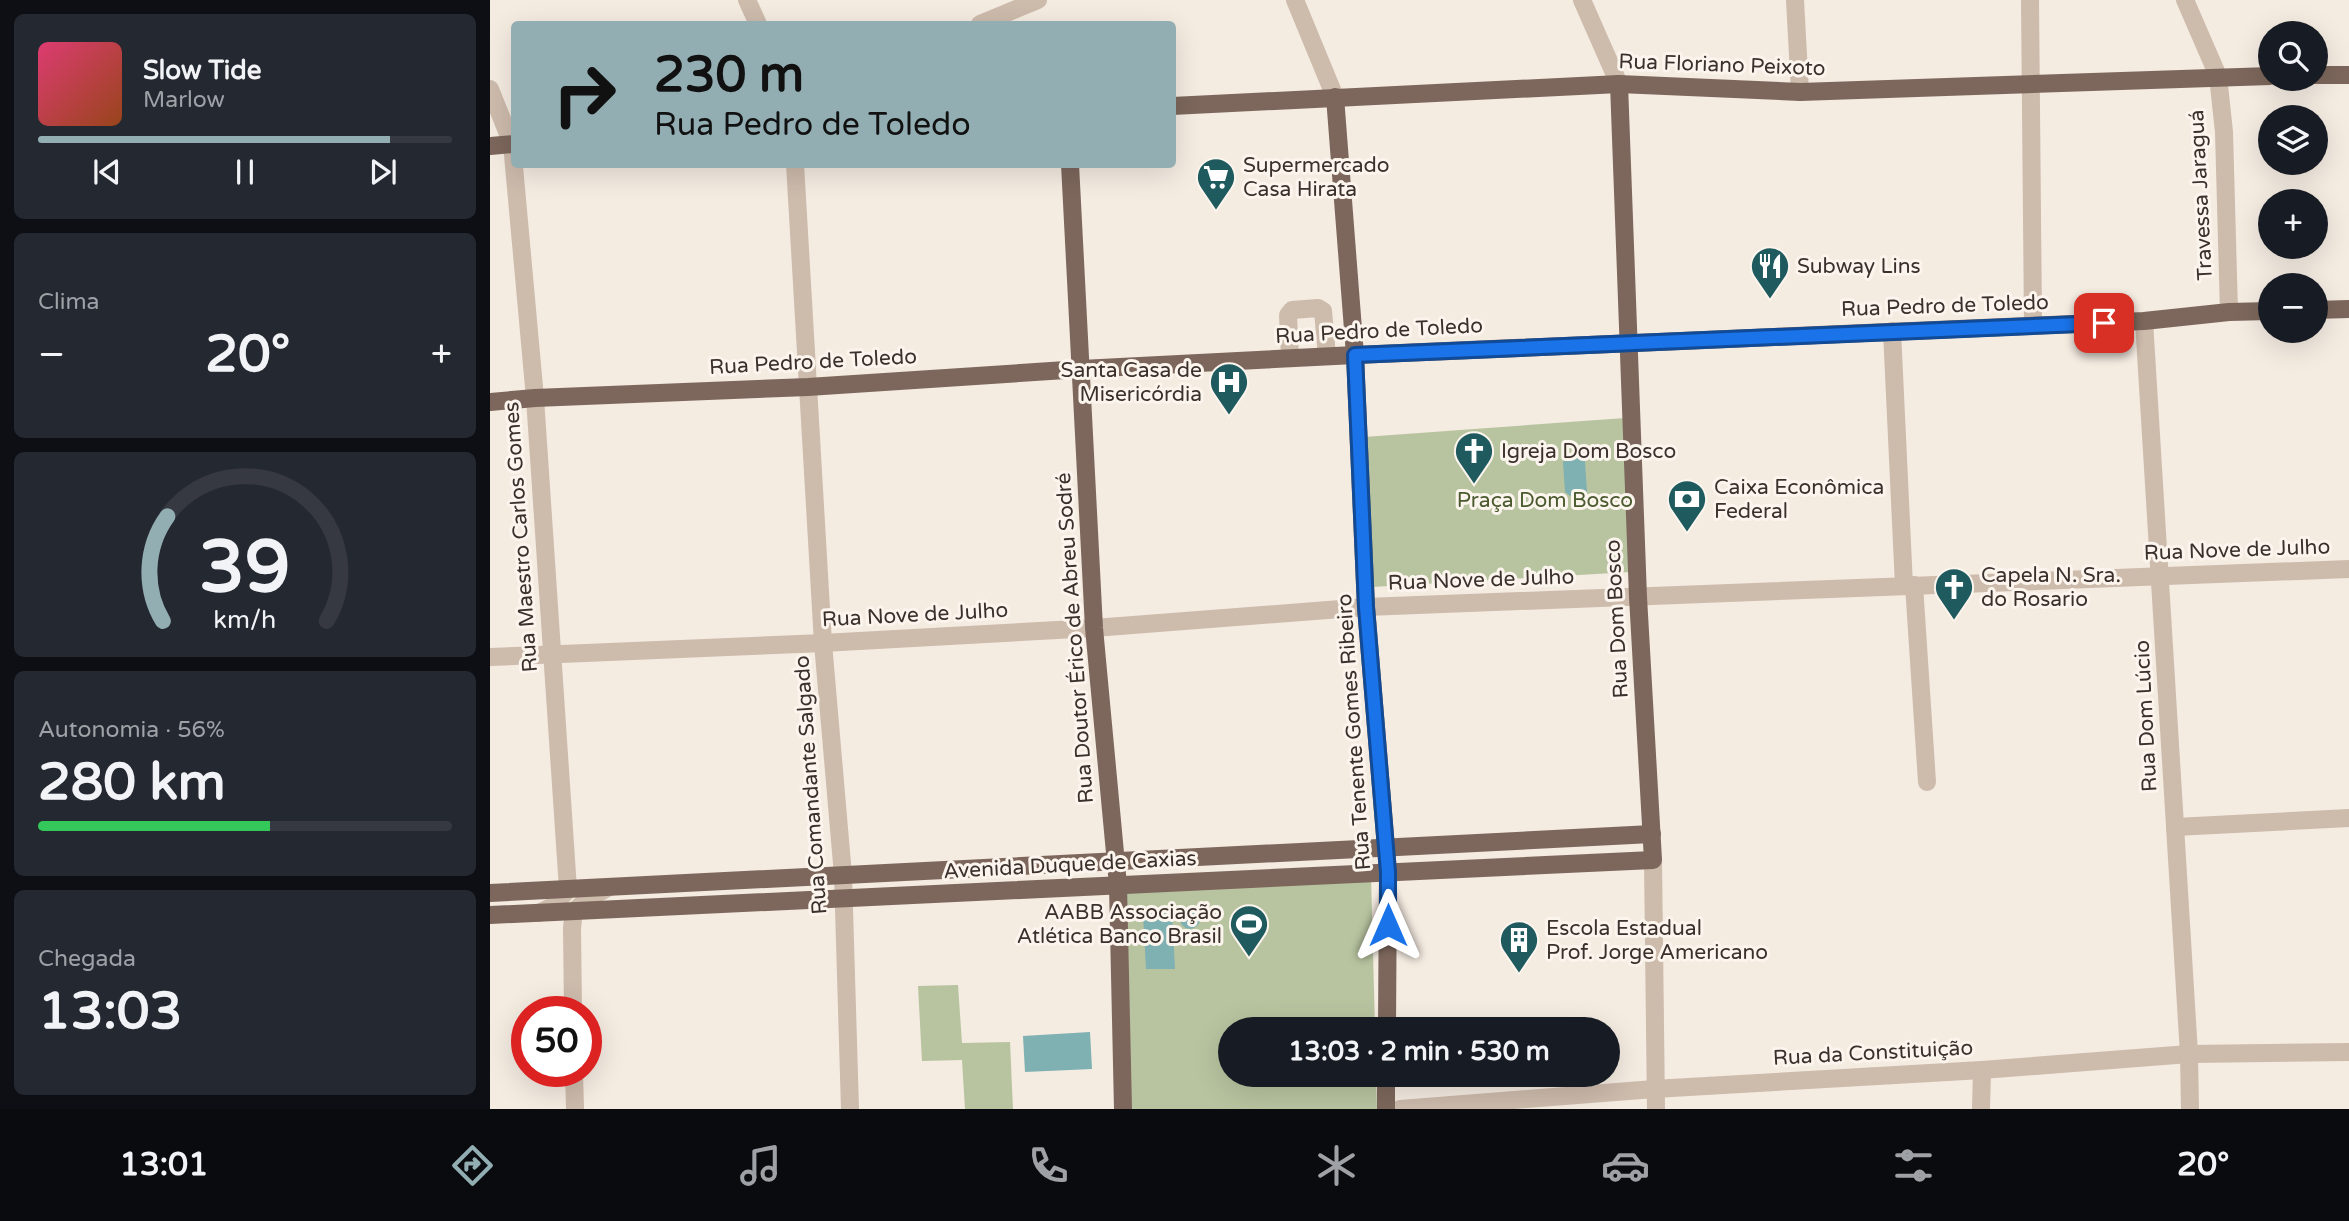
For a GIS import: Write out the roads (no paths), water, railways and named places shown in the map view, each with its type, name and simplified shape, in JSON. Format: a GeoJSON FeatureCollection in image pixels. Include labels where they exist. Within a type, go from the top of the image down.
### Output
{"type":"FeatureCollection","features":[{"type":"Feature","properties":{"kind":"main road"},"geometry":{"type":"LineString","coordinates":[[2328,75],[2349,75]]}},
{"type":"Feature","properties":{"kind":"main road","name":"Rua Floriano Peixoto"},"geometry":{"type":"LineString","coordinates":[[1176,106],[1619,84],[1800,92],[2258,76]]}},
{"type":"Feature","properties":{"kind":"main road","name":"Rua Dom Bosco"},"geometry":{"type":"LineString","coordinates":[[1619,84],[1638,597],[1653,860]]}},
{"type":"Feature","properties":{"kind":"main road","name":"Rua Tenente Gomes Ribeiro"},"geometry":{"type":"LineString","coordinates":[[1335,97],[1355,355],[1366,607],[1388,872],[1387,1017]]}},
{"type":"Feature","properties":{"kind":"main road"},"geometry":{"type":"LineString","coordinates":[[490,146],[511,144]]}},
{"type":"Feature","properties":{"kind":"main road","name":"Rua Doutor Érico de Abreu Sodré"},"geometry":{"type":"LineString","coordinates":[[1070,168],[1094,628],[1118,886],[1123,1109]]}},
{"type":"Feature","properties":{"kind":"main road"},"geometry":{"type":"LineString","coordinates":[[2328,310],[2349,309]]}},
{"type":"Feature","properties":{"kind":"main road","name":"Rua Pedro de Toledo"},"geometry":{"type":"LineString","coordinates":[[490,401],[808,387],[1327,356],[2144,321],[2258,311]]}},
{"type":"Feature","properties":{"kind":"main road","name":"Avenida Duque de Caxias"},"geometry":{"type":"LineString","coordinates":[[490,893],[1652,834]]}},
{"type":"Feature","properties":{"kind":"main road","name":"Avenida Duque de Caxias"},"geometry":{"type":"LineString","coordinates":[[490,915],[1653,860]]}},
{"type":"Feature","properties":{"kind":"main road"},"geometry":{"type":"LineString","coordinates":[[1386,1087],[1386,1109]]}},
{"type":"Feature","properties":{"kind":"street"},"geometry":{"type":"LineString","coordinates":[[747,0],[757,21]]}},
{"type":"Feature","properties":{"kind":"street"},"geometry":{"type":"LineString","coordinates":[[989,21],[1020,11],[1038,0]]}},
{"type":"Feature","properties":{"kind":"street"},"geometry":{"type":"LineString","coordinates":[[1295,0],[1335,97]]}},
{"type":"Feature","properties":{"kind":"street"},"geometry":{"type":"LineString","coordinates":[[1582,0],[1619,84]]}},
{"type":"Feature","properties":{"kind":"street"},"geometry":{"type":"LineString","coordinates":[[1795,0],[1800,92]]}},
{"type":"Feature","properties":{"kind":"street"},"geometry":{"type":"LineString","coordinates":[[2029,0],[2033,324]]}},
{"type":"Feature","properties":{"kind":"street","name":"Travessa Jaraguá"},"geometry":{"type":"LineString","coordinates":[[2185,0],[2218,76],[2224,132],[2229,312]]}},
{"type":"Feature","properties":{"kind":"street","name":"Rua Maestro Carlos Gomes"},"geometry":{"type":"LineString","coordinates":[[490,89],[511,139]]}},
{"type":"Feature","properties":{"kind":"street","name":"Rua Maestro Carlos Gomes"},"geometry":{"type":"LineString","coordinates":[[515,168],[535,398],[568,889]]}},
{"type":"Feature","properties":{"kind":"street","name":"Rua Comandante Salgado"},"geometry":{"type":"LineString","coordinates":[[795,168],[823,643],[843,875],[850,1109]]}},
{"type":"Feature","properties":{"kind":"street"},"geometry":{"type":"LineString","coordinates":[[1290,358],[1288,315],[1292,310],[1318,308],[1323,312],[1327,356]]}},
{"type":"Feature","properties":{"kind":"street","name":"Rua Dom Lúcio"},"geometry":{"type":"LineString","coordinates":[[2144,321],[2189,1054],[2190,1109]]}},
{"type":"Feature","properties":{"kind":"street"},"geometry":{"type":"LineString","coordinates":[[1892,331],[1909,586],[1927,782]]}},
{"type":"Feature","properties":{"kind":"street","name":"Rua Nove de Julho"},"geometry":{"type":"LineString","coordinates":[[490,657],[1094,628],[1366,607],[2349,569]]}},
{"type":"Feature","properties":{"kind":"street"},"geometry":{"type":"LineString","coordinates":[[2175,827],[2349,818]]}},
{"type":"Feature","properties":{"kind":"street","name":"Rua Dom Bosco"},"geometry":{"type":"LineString","coordinates":[[1653,860],[1656,1109]]}},
{"type":"Feature","properties":{"kind":"street"},"geometry":{"type":"LineString","coordinates":[[573,996],[574,911],[589,898],[609,887]]}},
{"type":"Feature","properties":{"kind":"street"},"geometry":{"type":"LineString","coordinates":[[539,913],[555,905],[568,889]]}},
{"type":"Feature","properties":{"kind":"street","name":"Rua da Constituição"},"geometry":{"type":"LineString","coordinates":[[1400,1109],[1654,1089],[1982,1070],[2189,1054],[2349,1052]]}},
{"type":"Feature","properties":{"kind":"street"},"geometry":{"type":"LineString","coordinates":[[1981,1109],[1982,1070]]}},
{"type":"Feature","properties":{"kind":"street"},"geometry":{"type":"LineString","coordinates":[[574,1087],[575,1109]]}},
{"type":"Feature","properties":{"kind":"water"},"geometry":{"type":"Polygon","coordinates":[[[1577,454],[1585,461],[1587,492],[1580,498],[1573,498],[1565,492],[1563,462],[1570,455],[1577,454]]]}},
{"type":"Feature","properties":{"kind":"water"},"geometry":{"type":"Polygon","coordinates":[[[1190,909],[1197,912],[1200,919],[1197,926],[1190,929],[1183,926],[1180,919],[1183,912],[1190,909]]]}},
{"type":"Feature","properties":{"kind":"water"},"geometry":{"type":"Polygon","coordinates":[[[1172,913],[1175,969],[1146,969],[1143,915],[1172,913]]]}},
{"type":"Feature","properties":{"kind":"water"},"geometry":{"type":"Polygon","coordinates":[[[1090,1032],[1092,1069],[1025,1072],[1023,1036],[1090,1032]]]}},
{"type":"Feature","properties":{"kind":"place","name":"Supermercado Casa Hirata"},"geometry":{"type":"Point","coordinates":[1216,211]}},
{"type":"Feature","properties":{"kind":"place","name":"Subway Lins"},"geometry":{"type":"Point","coordinates":[1770,300]}},
{"type":"Feature","properties":{"kind":"place","name":"Santa Casa de Misericórdia"},"geometry":{"type":"Point","coordinates":[1229,416]}},
{"type":"Feature","properties":{"kind":"place","name":"Igreja Dom Bosco"},"geometry":{"type":"Point","coordinates":[1474,485]}},
{"type":"Feature","properties":{"kind":"place","name":"Caixa Econômica Federal"},"geometry":{"type":"Point","coordinates":[1687,533]}},
{"type":"Feature","properties":{"kind":"place","name":"Capela N. Sra. do Rosario"},"geometry":{"type":"Point","coordinates":[1954,621]}},
{"type":"Feature","properties":{"kind":"place","name":"AABB Associação Atlética Banco Brasil"},"geometry":{"type":"Point","coordinates":[1249,958]}},
{"type":"Feature","properties":{"kind":"place","name":"Escola Estadual Prof. Jorge Americano"},"geometry":{"type":"Point","coordinates":[1519,974]}},
{"type":"Feature","properties":{"kind":"park label","name":"Praça Dom Bosco"},"geometry":{"type":"Point","coordinates":[1545,500]}}]}
